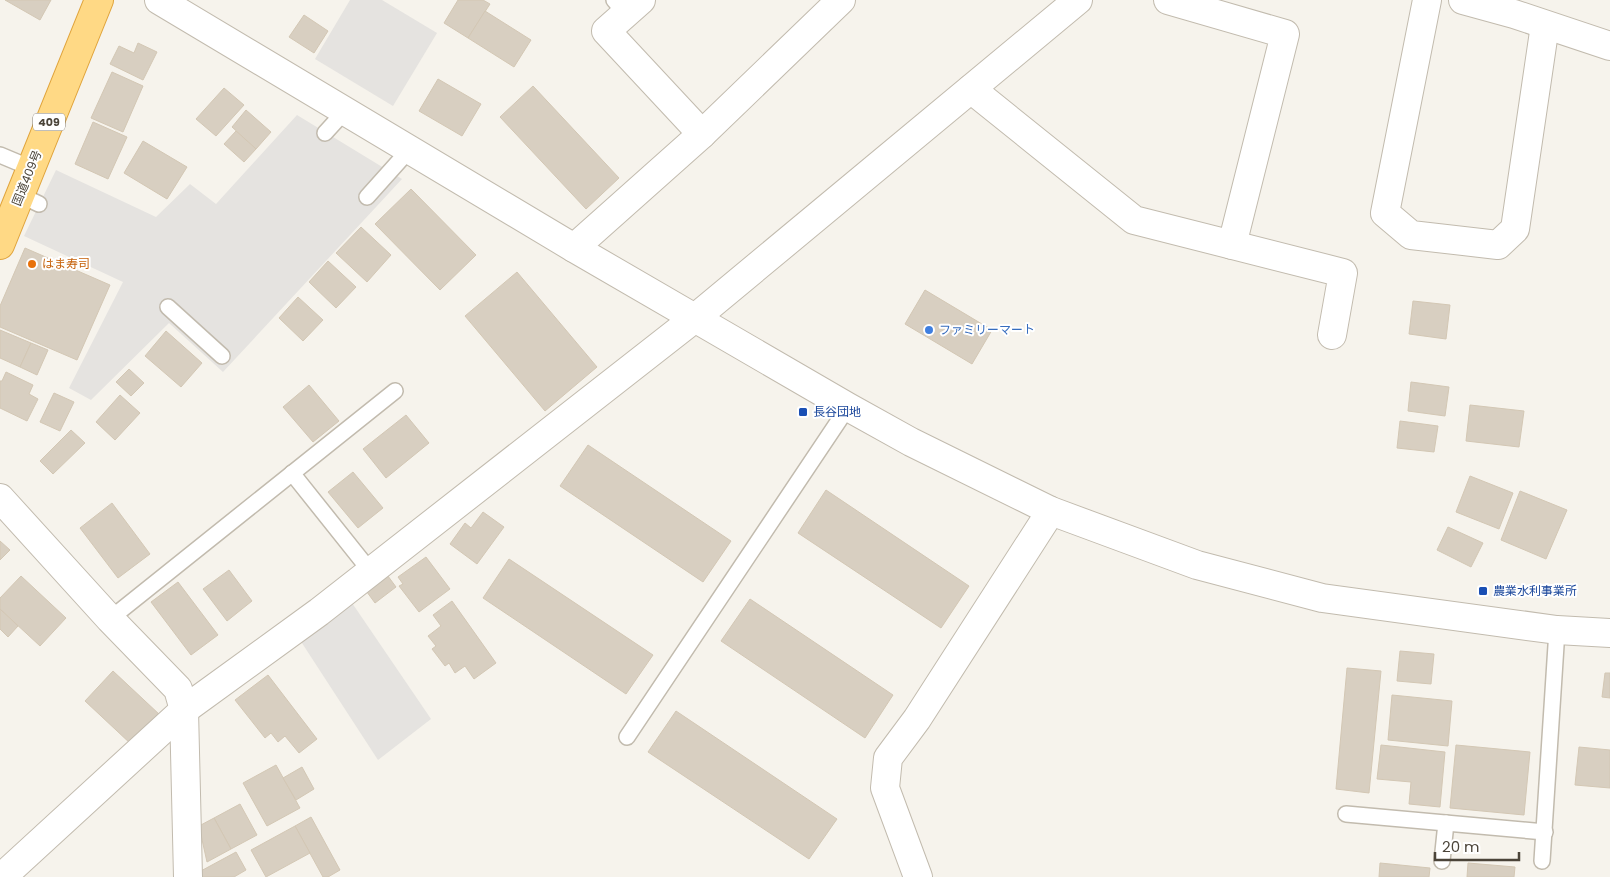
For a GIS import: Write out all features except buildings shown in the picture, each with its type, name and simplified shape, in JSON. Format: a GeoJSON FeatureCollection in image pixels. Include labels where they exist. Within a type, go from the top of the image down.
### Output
{"type":"FeatureCollection","features":[{"type":"Feature","properties":{"kind":"highway","name":"国道409号"},"geometry":{"type":"LineString","coordinates":[[0,245],[30,199],[31,168],[99,0]]}},
{"type":"Feature","properties":{"kind":"street"},"geometry":{"type":"LineString","coordinates":[[159,0],[346,110],[574,248],[848,407],[911,442],[1051,511],[1197,565],[1322,598],[1557,630],[1610,633]]}},
{"type":"Feature","properties":{"kind":"street"},"geometry":{"type":"LineString","coordinates":[[574,248],[702,134],[842,0]]}},
{"type":"Feature","properties":{"kind":"street"},"geometry":{"type":"LineString","coordinates":[[2,877],[184,710],[319,612],[695,318],[1078,0]]}},
{"type":"Feature","properties":{"kind":"street"},"geometry":{"type":"LineString","coordinates":[[1168,0],[1285,34],[1232,245]]}},
{"type":"Feature","properties":{"kind":"street"},"geometry":{"type":"LineString","coordinates":[[1428,0],[1385,213],[1411,235],[1498,245],[1515,229],[1544,24]]}},
{"type":"Feature","properties":{"kind":"street"},"geometry":{"type":"LineString","coordinates":[[1463,0],[1516,7],[1544,24],[1610,46]]}},
{"type":"Feature","properties":{"kind":"street"},"geometry":{"type":"LineString","coordinates":[[627,5],[606,31],[702,134]]}},
{"type":"Feature","properties":{"kind":"street"},"geometry":{"type":"LineString","coordinates":[[971,89],[1134,220],[1343,273],[1332,335]]}},
{"type":"Feature","properties":{"kind":"street"},"geometry":{"type":"LineString","coordinates":[[0,498],[110,619],[178,689],[184,710],[188,877]]}},
{"type":"Feature","properties":{"kind":"street"},"geometry":{"type":"LineString","coordinates":[[918,877],[885,788],[888,758],[917,719],[1051,511]]}},
{"type":"Feature","properties":{"kind":"lane"},"geometry":{"type":"LineString","coordinates":[[325,133],[346,110]]}},
{"type":"Feature","properties":{"kind":"lane"},"geometry":{"type":"LineString","coordinates":[[367,197],[410,149]]}},
{"type":"Feature","properties":{"kind":"lane"},"geometry":{"type":"LineString","coordinates":[[0,155],[31,168]]}},
{"type":"Feature","properties":{"kind":"lane"},"geometry":{"type":"LineString","coordinates":[[168,306],[222,356]]}},
{"type":"Feature","properties":{"kind":"lane"},"geometry":{"type":"LineString","coordinates":[[110,619],[396,391]]}},
{"type":"Feature","properties":{"kind":"lane"},"geometry":{"type":"LineString","coordinates":[[627,737],[848,407]]}},
{"type":"Feature","properties":{"kind":"lane"},"geometry":{"type":"LineString","coordinates":[[292,473],[371,572]]}},
{"type":"Feature","properties":{"kind":"lane"},"geometry":{"type":"LineString","coordinates":[[1542,862],[1557,630]]}},
{"type":"Feature","properties":{"kind":"lane"},"geometry":{"type":"LineString","coordinates":[[1346,814],[1545,832]]}},
{"type":"Feature","properties":{"kind":"lane"},"geometry":{"type":"LineString","coordinates":[[1442,861],[1446,823]]}},
{"type":"Feature","properties":{"kind":"shaded area"},"geometry":{"type":"Polygon","coordinates":[[[350,0],[382,0],[437,33],[393,106],[315,59],[350,0]]]}},
{"type":"Feature","properties":{"kind":"shaded area"},"geometry":{"type":"Polygon","coordinates":[[[297,115],[402,179],[223,372],[169,323],[91,400],[69,388],[123,282],[24,236],[56,170],[156,217],[190,184],[216,204],[297,115]]]}},
{"type":"Feature","properties":{"kind":"shaded area"},"geometry":{"type":"Polygon","coordinates":[[[350,600],[431,719],[378,760],[300,640],[350,600]]]}},
{"type":"Feature","properties":{"kind":"place","name":"はま寿司"},"geometry":{"type":"Point","coordinates":[32,264]}},
{"type":"Feature","properties":{"kind":"place","name":"ファミリーマート"},"geometry":{"type":"Point","coordinates":[929,330]}},
{"type":"Feature","properties":{"kind":"place","name":"長谷団地"},"geometry":{"type":"Point","coordinates":[803,412]}},
{"type":"Feature","properties":{"kind":"place","name":"農業水利事業所"},"geometry":{"type":"Point","coordinates":[1483,591]}}]}
